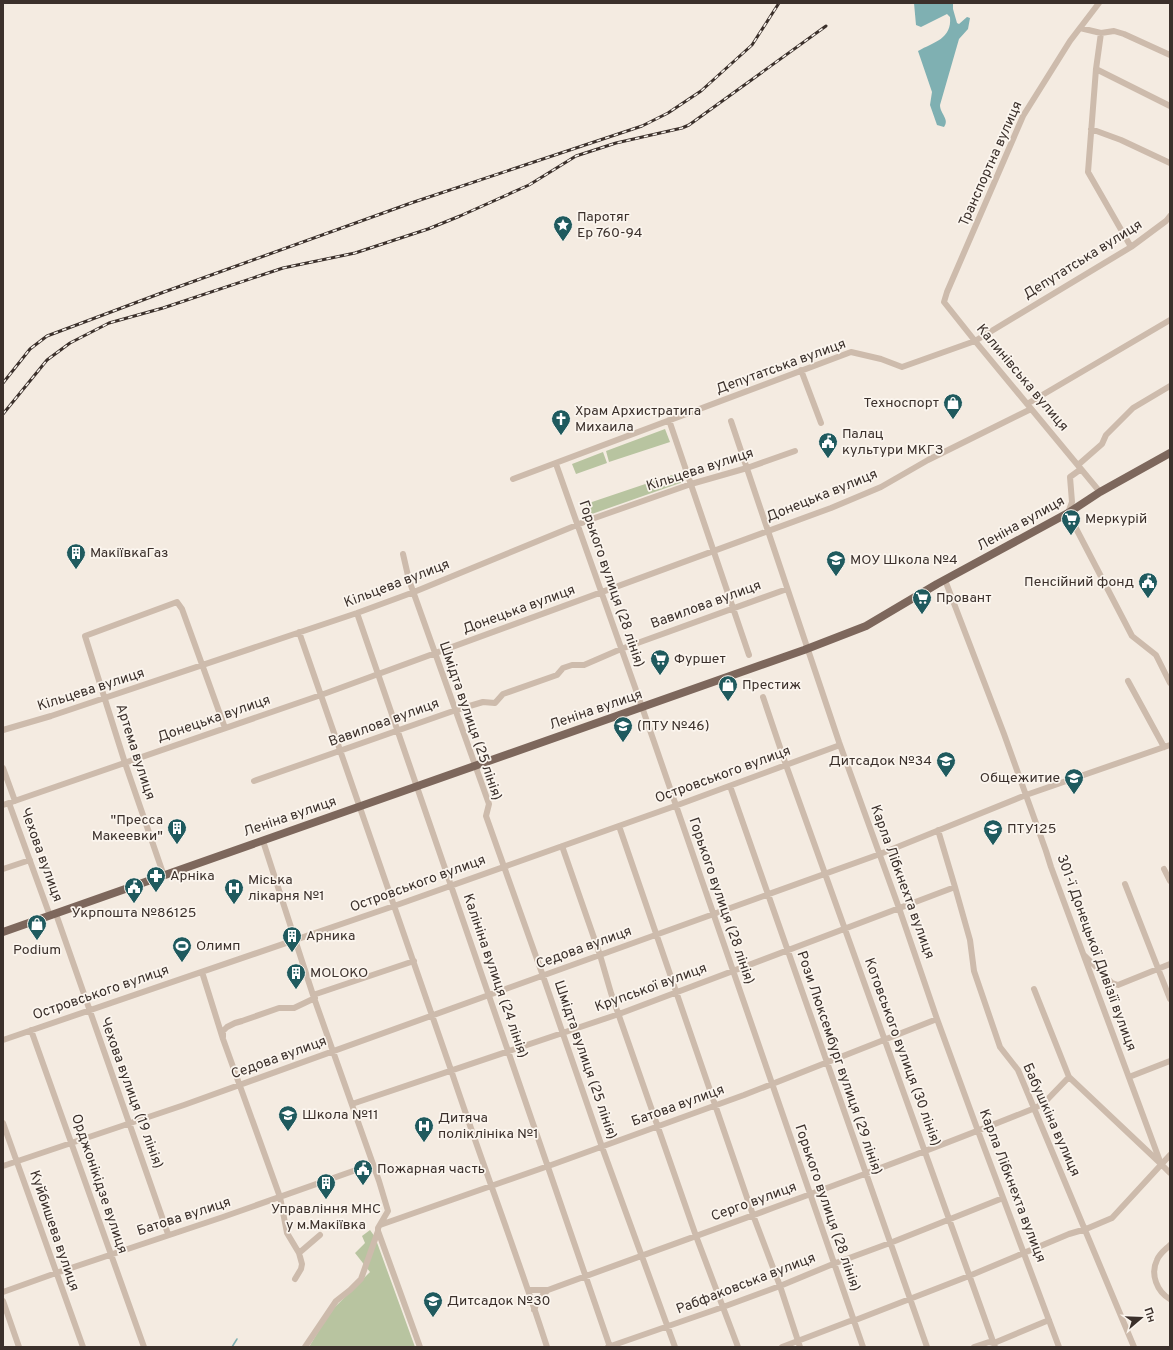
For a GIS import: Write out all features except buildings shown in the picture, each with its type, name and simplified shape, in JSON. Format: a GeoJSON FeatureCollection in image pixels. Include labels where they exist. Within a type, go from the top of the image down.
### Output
{"type":"FeatureCollection","features":[{"type":"Feature","properties":{"kind":"main road","name":"Леніна вулиця"},"geometry":{"type":"LineString","coordinates":[[3,932],[806,649],[866,626],[945,580],[1068,513],[1100,492],[1170,453]]}},
{"type":"Feature","properties":{"kind":"street","name":"Транспортна вулиця"},"geometry":{"type":"LineString","coordinates":[[944,302],[1023,116],[1070,41],[1099,3]]}},
{"type":"Feature","properties":{"kind":"street"},"geometry":{"type":"LineString","coordinates":[[1080,28],[1101,33],[1114,31],[1170,55]]}},
{"type":"Feature","properties":{"kind":"street"},"geometry":{"type":"LineString","coordinates":[[1101,33],[1096,69],[1088,172],[1131,247]]}},
{"type":"Feature","properties":{"kind":"street"},"geometry":{"type":"LineString","coordinates":[[1096,69],[1170,106]]}},
{"type":"Feature","properties":{"kind":"street"},"geometry":{"type":"LineString","coordinates":[[1091,129],[1121,140],[1170,163]]}},
{"type":"Feature","properties":{"kind":"street","name":"Депутатська вулиця"},"geometry":{"type":"LineString","coordinates":[[513,479],[851,352],[881,359],[902,367],[975,341],[1168,224],[1170,216]]}},
{"type":"Feature","properties":{"kind":"street","name":"Калинівська вулиця"},"geometry":{"type":"LineString","coordinates":[[944,302],[1100,492]]}},
{"type":"Feature","properties":{"kind":"street","name":"Донецька вулиця"},"geometry":{"type":"LineString","coordinates":[[9,803],[378,674],[831,508],[880,486],[1029,407],[1170,320]]}},
{"type":"Feature","properties":{"kind":"street"},"geometry":{"type":"LineString","coordinates":[[801,370],[821,423]]}},
{"type":"Feature","properties":{"kind":"street"},"geometry":{"type":"LineString","coordinates":[[1170,386],[1133,408],[1106,435],[1102,444],[1070,478],[1072,502],[1068,513],[1132,636],[1156,655],[1170,683]]}},
{"type":"Feature","properties":{"kind":"street"},"geometry":{"type":"LineString","coordinates":[[669,420],[749,655]]}},
{"type":"Feature","properties":{"kind":"street","name":"Карла Лібкнехта вулиця"},"geometry":{"type":"LineString","coordinates":[[732,421],[806,649],[880,854],[937,1019],[1060,1347]]}},
{"type":"Feature","properties":{"kind":"street","name":"Кільцева вулиця"},"geometry":{"type":"LineString","coordinates":[[3,730],[51,716],[203,666],[356,613],[414,592],[578,525],[691,484],[747,468],[795,450]]}},
{"type":"Feature","properties":{"kind":"street","name":"Горького вулиця (28 лiнiя)"},"geometry":{"type":"LineString","coordinates":[[556,464],[642,707],[712,914],[863,1347]]}},
{"type":"Feature","properties":{"kind":"street","name":"Шмідта вулиця (25 лiнiя)"},"geometry":{"type":"LineString","coordinates":[[403,554],[409,580],[489,804],[486,816],[602,1147],[675,1347]]}},
{"type":"Feature","properties":{"kind":"street","name":"301-ї Донецької Дивізії вулиця"},"geometry":{"type":"LineString","coordinates":[[945,580],[1002,728],[1083,954],[1161,1164],[1170,1173]]}},
{"type":"Feature","properties":{"kind":"street","name":"Вавилова вулиця"},"geometry":{"type":"LineString","coordinates":[[254,781],[456,710],[483,702],[495,703],[503,694],[557,675],[563,668],[572,665],[584,665],[621,649],[787,589]]}},
{"type":"Feature","properties":{"kind":"street","name":"Артема вулиця"},"geometry":{"type":"LineString","coordinates":[[164,876],[125,763],[85,636],[177,602],[182,609],[203,666]]}},
{"type":"Feature","properties":{"kind":"street","name":"Калініна вулиця (24 лiнiя)"},"geometry":{"type":"LineString","coordinates":[[356,613],[610,1347]]}},
{"type":"Feature","properties":{"kind":"street"},"geometry":{"type":"LineString","coordinates":[[299,632],[361,806],[394,906],[547,1347]]}},
{"type":"Feature","properties":{"kind":"street"},"geometry":{"type":"LineString","coordinates":[[203,666],[225,728]]}},
{"type":"Feature","properties":{"kind":"street"},"geometry":{"type":"LineString","coordinates":[[1128,681],[1167,746]]}},
{"type":"Feature","properties":{"kind":"street","name":"Котовського вулиця (30 лiнiя)"},"geometry":{"type":"LineString","coordinates":[[763,697],[994,1345]]}},
{"type":"Feature","properties":{"kind":"street","name":"Островського вулиця"},"geometry":{"type":"LineString","coordinates":[[3,1040],[394,906],[675,806],[840,745]]}},
{"type":"Feature","properties":{"kind":"street","name":"Седова вулиця"},"geometry":{"type":"LineString","coordinates":[[3,1166],[184,1105],[543,976],[880,854],[1026,795],[1167,746]]}},
{"type":"Feature","properties":{"kind":"street","name":"Чехова вулиця"},"geometry":{"type":"LineString","coordinates":[[3,768],[9,803],[30,860],[53,915]]}},
{"type":"Feature","properties":{"kind":"street","name":"Рози Люксембург вулиця (29 лiнiя)"},"geometry":{"type":"LineString","coordinates":[[730,786],[927,1347]]}},
{"type":"Feature","properties":{"kind":"street"},"geometry":{"type":"LineString","coordinates":[[618,826],[799,1344]]}},
{"type":"Feature","properties":{"kind":"street","name":"Бабушкіна вулиця"},"geometry":{"type":"LineString","coordinates":[[938,830],[956,887],[970,940],[974,971],[1000,1046],[1018,1070],[1026,1092],[1035,1108],[1134,1347]]}},
{"type":"Feature","properties":{"kind":"street"},"geometry":{"type":"LineString","coordinates":[[263,841],[295,940],[388,1211],[379,1228],[360,1279],[350,1290],[336,1301],[305,1347]]}},
{"type":"Feature","properties":{"kind":"street"},"geometry":{"type":"LineString","coordinates":[[562,846],[696,1236],[738,1347]]}},
{"type":"Feature","properties":{"kind":"street"},"geometry":{"type":"LineString","coordinates":[[3,869],[30,860]]}},
{"type":"Feature","properties":{"kind":"street"},"geometry":{"type":"LineString","coordinates":[[1164,869],[1170,881]]}},
{"type":"Feature","properties":{"kind":"street"},"geometry":{"type":"LineString","coordinates":[[1125,884],[1170,999]]}},
{"type":"Feature","properties":{"kind":"street","name":"Крупської вулиця"},"geometry":{"type":"LineString","coordinates":[[352,1104],[619,1014],[956,887]]}},
{"type":"Feature","properties":{"kind":"street","name":"Чехова вулиця (19 лiнiя)"},"geometry":{"type":"LineString","coordinates":[[53,915],[89,1011],[168,1234]]}},
{"type":"Feature","properties":{"kind":"street"},"geometry":{"type":"LineString","coordinates":[[1083,954],[1112,984],[1118,985],[1170,964]]}},
{"type":"Feature","properties":{"kind":"street"},"geometry":{"type":"LineString","coordinates":[[223,1039],[223,1031],[235,1022],[279,1008],[294,1008],[314,996],[414,961]]}},
{"type":"Feature","properties":{"kind":"street"},"geometry":{"type":"LineString","coordinates":[[202,972],[223,1039],[280,1197],[288,1233],[299,1252],[302,1264],[301,1269],[295,1278]]}},
{"type":"Feature","properties":{"kind":"street"},"geometry":{"type":"LineString","coordinates":[[1034,989],[1069,1077],[1161,1164]]}},
{"type":"Feature","properties":{"kind":"street","name":"Батова вулиця"},"geometry":{"type":"LineString","coordinates":[[379,1228],[715,1105],[937,1019]]}},
{"type":"Feature","properties":{"kind":"street","name":"Орджонікідзе вулиця"},"geometry":{"type":"LineString","coordinates":[[31,1030],[144,1347]]}},
{"type":"Feature","properties":{"kind":"street"},"geometry":{"type":"LineString","coordinates":[[1128,1077],[1170,1061]]}},
{"type":"Feature","properties":{"kind":"street","name":"Серго вулиця"},"geometry":{"type":"LineString","coordinates":[[528,1290],[548,1290],[866,1174],[978,1131],[1044,1103],[1069,1077]]}},
{"type":"Feature","properties":{"kind":"street","name":"Куйбишева вулиця"},"geometry":{"type":"LineString","coordinates":[[3,1124],[82,1347]]}},
{"type":"Feature","properties":{"kind":"street"},"geometry":{"type":"LineString","coordinates":[[782,1347],[799,1344],[850,1321],[910,1300],[1069,1234],[1086,1229],[1112,1218],[1170,1156]]}},
{"type":"Feature","properties":{"kind":"street","name":"Батова вулиця"},"geometry":{"type":"LineString","coordinates":[[3,1292],[373,1164]]}},
{"type":"Feature","properties":{"kind":"street","name":"Рабфаковська вулиця"},"geometry":{"type":"LineString","coordinates":[[610,1347],[780,1286],[1003,1198]]}},
{"type":"Feature","properties":{"kind":"street"},"geometry":{"type":"LineString","coordinates":[[379,1228],[420,1347]]}},
{"type":"Feature","properties":{"kind":"street"},"geometry":{"type":"LineString","coordinates":[[299,1252],[320,1235]]}},
{"type":"Feature","properties":{"kind":"street"},"geometry":{"type":"LineString","coordinates":[[1170,1245],[1157,1258],[1155,1276],[1157,1286],[1161,1293],[1170,1299]]}},
{"type":"Feature","properties":{"kind":"street"},"geometry":{"type":"LineString","coordinates":[[534,1310],[537,1302],[548,1290]]}},
{"type":"Feature","properties":{"kind":"street"},"geometry":{"type":"LineString","coordinates":[[3,1301],[19,1347]]}},
{"type":"Feature","properties":{"kind":"street"},"geometry":{"type":"LineString","coordinates":[[974,1347],[989,1342],[994,1345],[1049,1320]]}},
{"type":"Feature","properties":{"kind":"green space"},"geometry":{"type":"Polygon","coordinates":[[[665,429],[670,442],[609,462],[606,451],[665,429]]]}},
{"type":"Feature","properties":{"kind":"green space"},"geometry":{"type":"Polygon","coordinates":[[[603,452],[607,463],[576,474],[572,464],[603,452]]]}},
{"type":"Feature","properties":{"kind":"green space"},"geometry":{"type":"Polygon","coordinates":[[[672,475],[683,482],[589,515],[586,504],[672,475]]]}},
{"type":"Feature","properties":{"kind":"green space"},"geometry":{"type":"Polygon","coordinates":[[[370,1230],[375,1237],[415,1347],[309,1347],[330,1312],[370,1272],[355,1253],[365,1243],[362,1236],[370,1230]]]}},
{"type":"Feature","properties":{"kind":"water"},"geometry":{"type":"Polygon","coordinates":[[[914,3],[953,3],[957,23],[959,24],[967,17],[970,18],[968,29],[959,39],[940,105],[946,121],[944,127],[937,125],[930,105],[932,92],[918,51],[936,42],[945,35],[950,24],[950,17],[947,14],[921,27],[916,25],[914,3]]]}},
{"type":"Feature","properties":{"kind":"waterway"},"geometry":{"type":"LineString","coordinates":[[232,1347],[237,1339]]}},
{"type":"Feature","properties":{"kind":"railway"},"geometry":{"type":"LineString","coordinates":[[3,383],[30,349],[47,336],[411,203],[642,126],[668,113],[701,91],[752,45],[779,3]]}},
{"type":"Feature","properties":{"kind":"railway"},"geometry":{"type":"LineString","coordinates":[[3,414],[47,360],[70,343],[109,323],[163,308],[283,268],[355,253],[428,229],[529,185],[576,156],[616,143],[682,128],[689,125],[826,26]]}},
{"type":"Feature","properties":{"kind":"place","name":"Паротяг Ер 760-94"},"geometry":{"type":"Point","coordinates":[563,242]}},
{"type":"Feature","properties":{"kind":"place","name":"Техноспорт"},"geometry":{"type":"Point","coordinates":[953,420]}},
{"type":"Feature","properties":{"kind":"place","name":"Храм Архистратига Михаила"},"geometry":{"type":"Point","coordinates":[561,436]}},
{"type":"Feature","properties":{"kind":"place","name":"Палац культури МКГЗ"},"geometry":{"type":"Point","coordinates":[828,459]}},
{"type":"Feature","properties":{"kind":"place","name":"Меркурій"},"geometry":{"type":"Point","coordinates":[1071,536]}},
{"type":"Feature","properties":{"kind":"place","name":"МакіївкаГаз"},"geometry":{"type":"Point","coordinates":[76,570]}},
{"type":"Feature","properties":{"kind":"place","name":"МОУ Школа №4"},"geometry":{"type":"Point","coordinates":[836,577]}},
{"type":"Feature","properties":{"kind":"place","name":"Пенсійний фонд"},"geometry":{"type":"Point","coordinates":[1148,599]}},
{"type":"Feature","properties":{"kind":"place","name":"Провант"},"geometry":{"type":"Point","coordinates":[922,615]}},
{"type":"Feature","properties":{"kind":"place","name":"Фуршет"},"geometry":{"type":"Point","coordinates":[660,676]}},
{"type":"Feature","properties":{"kind":"place","name":"Престиж"},"geometry":{"type":"Point","coordinates":[728,702]}},
{"type":"Feature","properties":{"kind":"place","name":"(ПТУ №46)"},"geometry":{"type":"Point","coordinates":[623,743]}},
{"type":"Feature","properties":{"kind":"place","name":"Дитсадок №34"},"geometry":{"type":"Point","coordinates":[946,778]}},
{"type":"Feature","properties":{"kind":"place","name":"Общежитие"},"geometry":{"type":"Point","coordinates":[1074,795]}},
{"type":"Feature","properties":{"kind":"place","name":"\"Пресса Макеевки\""},"geometry":{"type":"Point","coordinates":[177,845]}},
{"type":"Feature","properties":{"kind":"place","name":"ПТУ125"},"geometry":{"type":"Point","coordinates":[993,846]}},
{"type":"Feature","properties":{"kind":"place","name":"Арніка"},"geometry":{"type":"Point","coordinates":[156,893]}},
{"type":"Feature","properties":{"kind":"place","name":"Укрпошта №86125"},"geometry":{"type":"Point","coordinates":[134,904]}},
{"type":"Feature","properties":{"kind":"place","name":"Міська лікарня №1"},"geometry":{"type":"Point","coordinates":[234,905]}},
{"type":"Feature","properties":{"kind":"place","name":"Podium"},"geometry":{"type":"Point","coordinates":[37,941]}},
{"type":"Feature","properties":{"kind":"place","name":"Арника"},"geometry":{"type":"Point","coordinates":[292,953]}},
{"type":"Feature","properties":{"kind":"place","name":"Олимп"},"geometry":{"type":"Point","coordinates":[182,963]}},
{"type":"Feature","properties":{"kind":"place","name":"MOLOKO"},"geometry":{"type":"Point","coordinates":[296,990]}},
{"type":"Feature","properties":{"kind":"place","name":"Школа №11"},"geometry":{"type":"Point","coordinates":[288,1132]}},
{"type":"Feature","properties":{"kind":"place","name":"Дитяча поліклініка №1"},"geometry":{"type":"Point","coordinates":[424,1143]}},
{"type":"Feature","properties":{"kind":"place","name":"Пожарная часть"},"geometry":{"type":"Point","coordinates":[363,1186]}},
{"type":"Feature","properties":{"kind":"place","name":"Управління МНС у м.Макіївка"},"geometry":{"type":"Point","coordinates":[326,1200]}},
{"type":"Feature","properties":{"kind":"place","name":"Дитсадок №30"},"geometry":{"type":"Point","coordinates":[433,1318]}}]}
